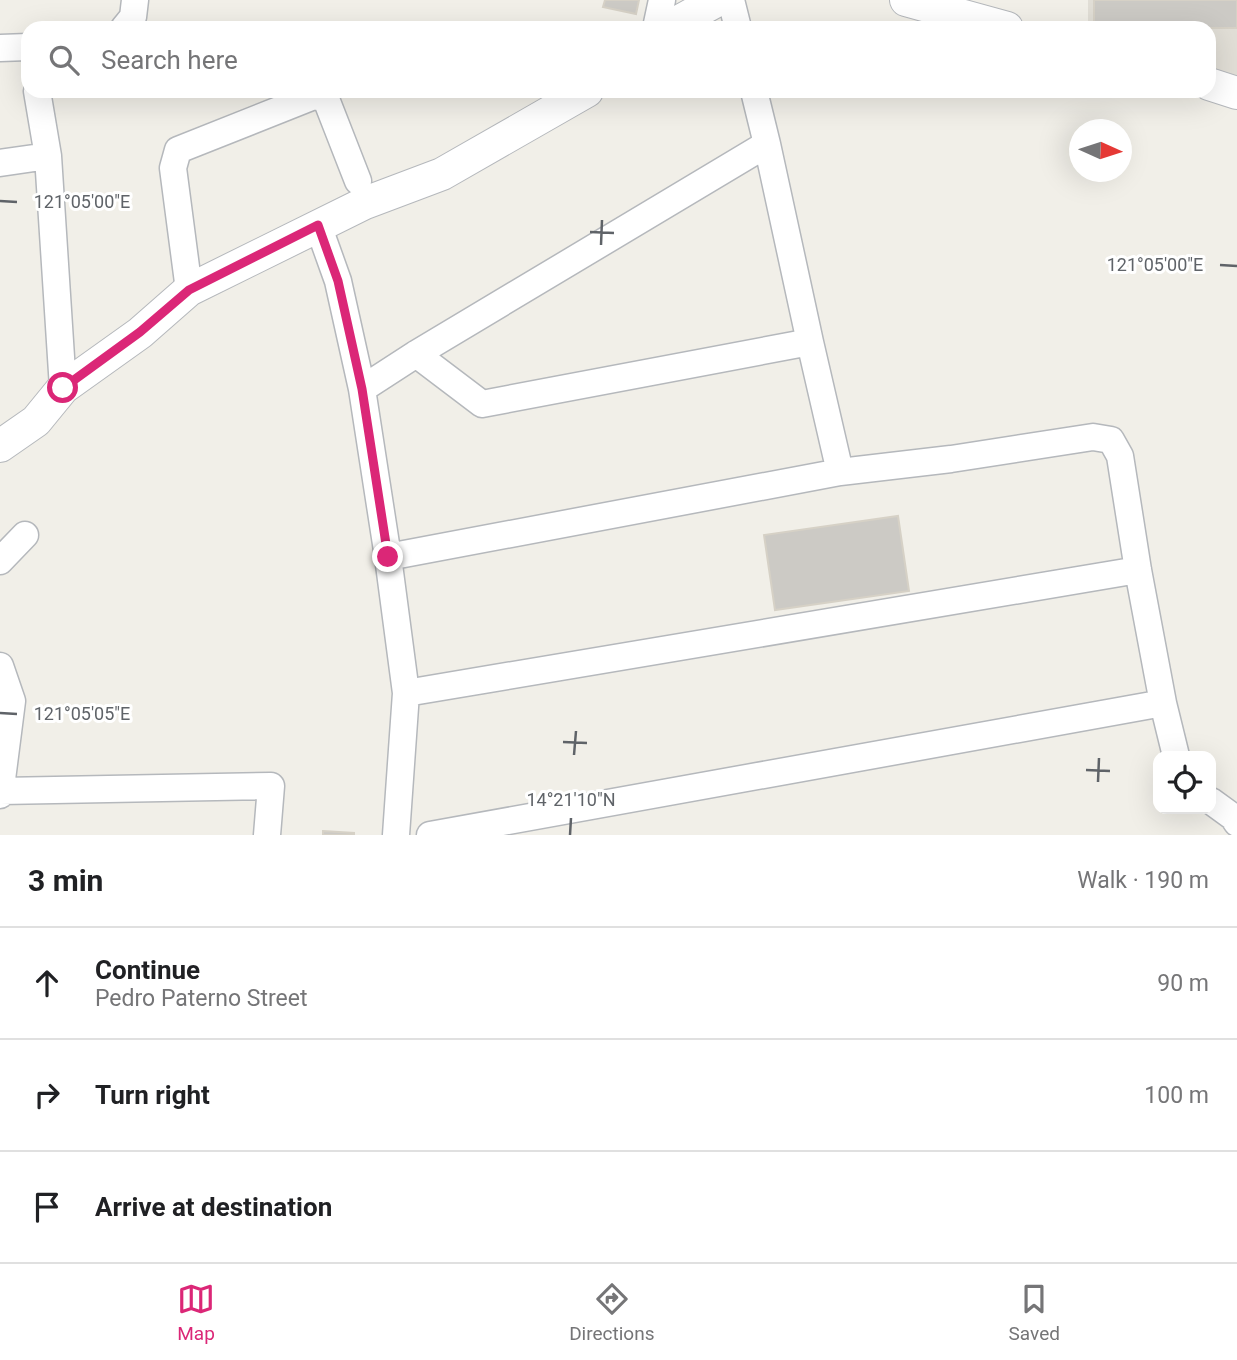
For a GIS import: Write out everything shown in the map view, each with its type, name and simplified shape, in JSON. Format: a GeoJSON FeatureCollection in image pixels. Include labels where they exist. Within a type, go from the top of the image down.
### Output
{"type":"FeatureCollection","features":[{"type":"Feature","properties":{"kind":"street"},"geometry":{"type":"LineString","coordinates":[[130,21],[133,17],[135,0]]}},
{"type":"Feature","properties":{"kind":"street"},"geometry":{"type":"LineString","coordinates":[[658,21],[663,0]]}},
{"type":"Feature","properties":{"kind":"street"},"geometry":{"type":"LineString","coordinates":[[680,21],[718,0]]}},
{"type":"Feature","properties":{"kind":"street"},"geometry":{"type":"LineString","coordinates":[[731,0],[736,21]]}},
{"type":"Feature","properties":{"kind":"street"},"geometry":{"type":"LineString","coordinates":[[906,0],[982,21]]}},
{"type":"Feature","properties":{"kind":"street"},"geometry":{"type":"LineString","coordinates":[[0,48],[21,47]]}},
{"type":"Feature","properties":{"kind":"street"},"geometry":{"type":"LineString","coordinates":[[1216,87],[1237,93]]}},
{"type":"Feature","properties":{"kind":"street"},"geometry":{"type":"LineString","coordinates":[[38,98],[48,156],[63,388]]}},
{"type":"Feature","properties":{"kind":"street"},"geometry":{"type":"LineString","coordinates":[[189,290],[173,168],[178,150],[309,98]]}},
{"type":"Feature","properties":{"kind":"street"},"geometry":{"type":"LineString","coordinates":[[322,98],[326,99],[358,181]]}},
{"type":"Feature","properties":{"kind":"street"},"geometry":{"type":"LineString","coordinates":[[0,446],[36,421],[63,388],[140,332],[189,290],[365,202],[442,174],[575,98]]}},
{"type":"Feature","properties":{"kind":"street"},"geometry":{"type":"LineString","coordinates":[[756,98],[840,472]]}},
{"type":"Feature","properties":{"kind":"street"},"geometry":{"type":"LineString","coordinates":[[362,389],[767,144]]}},
{"type":"Feature","properties":{"kind":"street"},"geometry":{"type":"LineString","coordinates":[[0,163],[48,156]]}},
{"type":"Feature","properties":{"kind":"street"},"geometry":{"type":"LineString","coordinates":[[318,225],[338,281],[362,389],[406,693],[396,835]]}},
{"type":"Feature","properties":{"kind":"street"},"geometry":{"type":"LineString","coordinates":[[416,354],[482,404],[810,342]]}},
{"type":"Feature","properties":{"kind":"street"},"geometry":{"type":"LineString","coordinates":[[388,557],[840,472],[951,459],[1093,437],[1111,440],[1120,456],[1138,570],[1175,751]]}},
{"type":"Feature","properties":{"kind":"street"},"geometry":{"type":"LineString","coordinates":[[0,561],[25,535]]}},
{"type":"Feature","properties":{"kind":"street"},"geometry":{"type":"LineString","coordinates":[[406,693],[1138,570]]}},
{"type":"Feature","properties":{"kind":"street"},"geometry":{"type":"LineString","coordinates":[[0,666],[12,701],[0,793],[271,786],[267,835]]}},
{"type":"Feature","properties":{"kind":"street"},"geometry":{"type":"LineString","coordinates":[[430,835],[1163,703]]}},
{"type":"Feature","properties":{"kind":"street"},"geometry":{"type":"LineString","coordinates":[[1216,805],[1237,823]]}},
{"type":"Feature","properties":{"kind":"shaded area"},"geometry":{"type":"Polygon","coordinates":[[[1088,0],[1237,0],[1237,82],[1216,76],[1216,21],[1088,21],[1088,0]]]}},
{"type":"Feature","properties":{"kind":"building"},"geometry":{"type":"Polygon","coordinates":[[[605,0],[639,0],[636,14],[603,7],[605,0]]]}},
{"type":"Feature","properties":{"kind":"building"},"geometry":{"type":"Polygon","coordinates":[[[1094,0],[1237,0],[1237,28],[1216,28],[1216,21],[1094,21],[1094,0]]]}},
{"type":"Feature","properties":{"kind":"building"},"geometry":{"type":"Polygon","coordinates":[[[898,516],[909,591],[775,610],[764,535],[898,516]]]}},
{"type":"Feature","properties":{"kind":"building"},"geometry":{"type":"Polygon","coordinates":[[[323,831],[354,833],[354,835],[323,835],[323,831]]]}},
{"type":"Feature","properties":{"kind":"route"},"geometry":{"type":"LineString","coordinates":[[63,388],[140,332],[189,290],[318,225],[338,281],[362,389],[388,557]]}}]}
